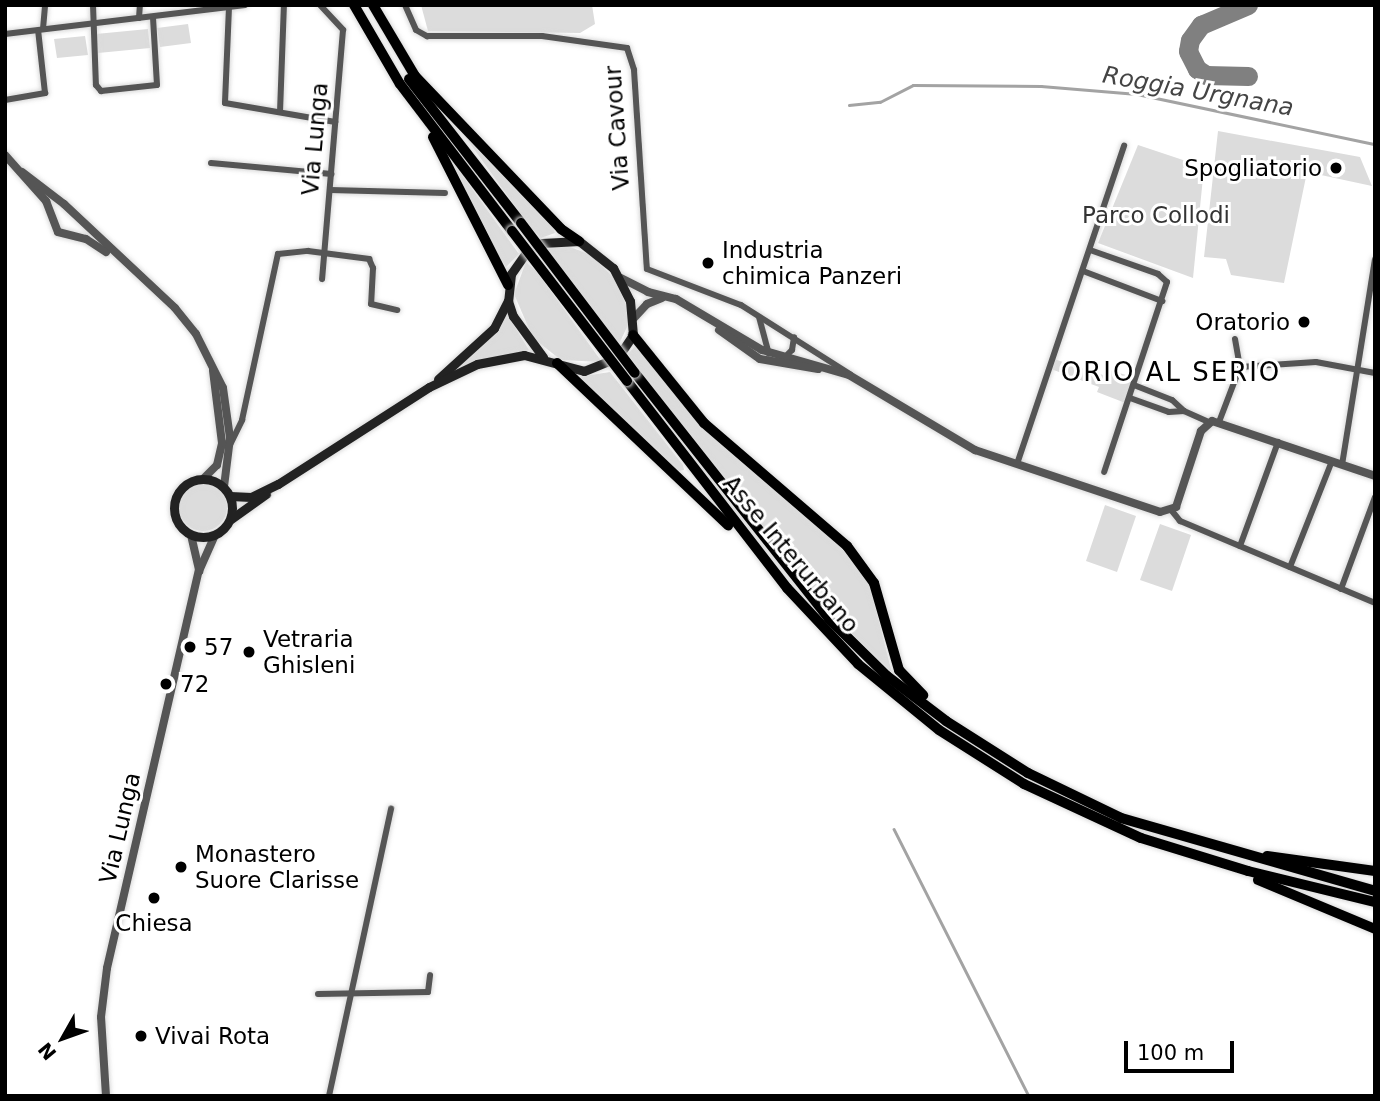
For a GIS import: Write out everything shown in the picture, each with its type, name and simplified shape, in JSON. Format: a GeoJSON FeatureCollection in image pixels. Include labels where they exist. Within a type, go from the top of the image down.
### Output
{"type":"FeatureCollection","features":[{"type":"Feature","properties":{"kind":"highway","name":"Asse Interurbano"},"geometry":{"type":"LineString","coordinates":[[354,5],[378,51],[430,124],[517,227]]}},
{"type":"Feature","properties":{"kind":"highway","name":"Asse Interurbano"},"geometry":{"type":"LineString","coordinates":[[366,5],[410,80],[749,541],[858,664],[949,737],[1060,803],[1141,838],[1221,863],[1375,902]]}},
{"type":"Feature","properties":{"kind":"highway"},"geometry":{"type":"LineString","coordinates":[[373,5],[415,76],[561,229],[579,242]]}},
{"type":"Feature","properties":{"kind":"highway"},"geometry":{"type":"LineString","coordinates":[[430,124],[508,285]]}},
{"type":"Feature","properties":{"kind":"highway"},"geometry":{"type":"LineString","coordinates":[[633,335],[704,423],[847,546],[874,583],[899,670],[918,692],[999,755]]}},
{"type":"Feature","properties":{"kind":"highway"},"geometry":{"type":"LineString","coordinates":[[557,363],[742,540],[749,541]]}},
{"type":"Feature","properties":{"kind":"highway","name":"Asse Interurbano"},"geometry":{"type":"LineString","coordinates":[[631,377],[829,619],[912,695],[999,755],[1063,792],[1159,832],[1375,891]]}},
{"type":"Feature","properties":{"kind":"highway"},"geometry":{"type":"LineString","coordinates":[[1159,832],[1168,830],[1272,857],[1375,871]]}},
{"type":"Feature","properties":{"kind":"highway"},"geometry":{"type":"LineString","coordinates":[[1221,863],[1227,870],[1375,929]]}},
{"type":"Feature","properties":{"kind":"main road"},"geometry":{"type":"LineString","coordinates":[[429,387],[505,355],[543,357],[584,371],[606,365],[633,335],[634,318],[621,278],[604,258],[579,242],[552,240],[533,247],[516,263],[508,285],[508,301],[522,333],[543,357]]}},
{"type":"Feature","properties":{"kind":"main road"},"geometry":{"type":"LineString","coordinates":[[230,496],[251,497],[278,484],[429,387],[494,328],[508,301]]}},
{"type":"Feature","properties":{"kind":"main road"},"geometry":{"type":"LineString","coordinates":[[204,478],[224,487],[230,496],[231,519]]}},
{"type":"Feature","properties":{"kind":"main road","name":"Via Lunga"},"geometry":{"type":"LineString","coordinates":[[191,535],[177,520],[174,504],[184,486],[204,478]]}},
{"type":"Feature","properties":{"kind":"main road","name":"Via Lunga"},"geometry":{"type":"LineString","coordinates":[[215,535],[231,519],[278,484]]}},
{"type":"Feature","properties":{"kind":"main road"},"geometry":{"type":"LineString","coordinates":[[191,535],[215,535]]}},
{"type":"Feature","properties":{"kind":"street"},"geometry":{"type":"LineString","coordinates":[[5,100],[45,93],[41,30],[44,5]]}},
{"type":"Feature","properties":{"kind":"street"},"geometry":{"type":"LineString","coordinates":[[93,5],[97,89],[154,88],[158,81],[153,17]]}},
{"type":"Feature","properties":{"kind":"street"},"geometry":{"type":"LineString","coordinates":[[139,18],[140,5]]}},
{"type":"Feature","properties":{"kind":"street"},"geometry":{"type":"LineString","coordinates":[[5,34],[153,17],[195,8],[245,5]]}},
{"type":"Feature","properties":{"kind":"street"},"geometry":{"type":"LineString","coordinates":[[280,113],[284,5]]}},
{"type":"Feature","properties":{"kind":"street","name":"Via Lunga"},"geometry":{"type":"LineString","coordinates":[[320,5],[343,30],[322,279]]}},
{"type":"Feature","properties":{"kind":"street","name":"Via Cavour"},"geometry":{"type":"LineString","coordinates":[[405,5],[416,30],[427,36],[542,36],[626,48],[634,69],[647,269],[758,316]]}},
{"type":"Feature","properties":{"kind":"street"},"geometry":{"type":"LineString","coordinates":[[229,7],[225,103],[335,122]]}},
{"type":"Feature","properties":{"kind":"street"},"geometry":{"type":"LineString","coordinates":[[1017,464],[1124,146]]}},
{"type":"Feature","properties":{"kind":"street"},"geometry":{"type":"LineString","coordinates":[[5,155],[78,219],[69,234],[56,230],[53,218],[22,172]]}},
{"type":"Feature","properties":{"kind":"street"},"geometry":{"type":"LineString","coordinates":[[211,163],[331,174]]}},
{"type":"Feature","properties":{"kind":"street"},"geometry":{"type":"LineString","coordinates":[[330,190],[445,193]]}},
{"type":"Feature","properties":{"kind":"street"},"geometry":{"type":"LineString","coordinates":[[53,218],[59,211],[71,211]]}},
{"type":"Feature","properties":{"kind":"street","name":"Via Lunga"},"geometry":{"type":"LineString","coordinates":[[78,219],[183,318],[212,365],[223,388],[229,428],[224,487]]}},
{"type":"Feature","properties":{"kind":"street","name":"Via Lunga"},"geometry":{"type":"LineString","coordinates":[[69,234],[90,241],[128,267]]}},
{"type":"Feature","properties":{"kind":"street"},"geometry":{"type":"LineString","coordinates":[[1090,250],[1163,277],[1168,286],[1104,472]]}},
{"type":"Feature","properties":{"kind":"street","name":"Via Lunga"},"geometry":{"type":"LineString","coordinates":[[229,447],[240,424],[274,257],[291,251],[324,252],[369,259],[373,268],[371,304],[397,310]]}},
{"type":"Feature","properties":{"kind":"street"},"geometry":{"type":"LineString","coordinates":[[1342,465],[1375,260]]}},
{"type":"Feature","properties":{"kind":"street"},"geometry":{"type":"LineString","coordinates":[[1083,271],[1162,301]]}},
{"type":"Feature","properties":{"kind":"street"},"geometry":{"type":"LineString","coordinates":[[621,278],[701,315],[791,368]]}},
{"type":"Feature","properties":{"kind":"street"},"geometry":{"type":"LineString","coordinates":[[634,318],[648,304],[665,297]]}},
{"type":"Feature","properties":{"kind":"street"},"geometry":{"type":"LineString","coordinates":[[701,315],[737,345],[760,359],[791,368],[847,373]]}},
{"type":"Feature","properties":{"kind":"street"},"geometry":{"type":"LineString","coordinates":[[758,316],[969,447],[1160,512],[1172,511]]}},
{"type":"Feature","properties":{"kind":"street"},"geometry":{"type":"LineString","coordinates":[[758,316],[770,355]]}},
{"type":"Feature","properties":{"kind":"street"},"geometry":{"type":"LineString","coordinates":[[750,344],[768,321]]}},
{"type":"Feature","properties":{"kind":"street"},"geometry":{"type":"LineString","coordinates":[[783,358],[792,350],[794,337]]}},
{"type":"Feature","properties":{"kind":"street"},"geometry":{"type":"LineString","coordinates":[[1219,422],[1240,366],[1235,339]]}},
{"type":"Feature","properties":{"kind":"street"},"geometry":{"type":"LineString","coordinates":[[737,345],[847,373]]}},
{"type":"Feature","properties":{"kind":"street"},"geometry":{"type":"LineString","coordinates":[[1240,366],[1316,362],[1375,373]]}},
{"type":"Feature","properties":{"kind":"street","name":"Via Lunga"},"geometry":{"type":"LineString","coordinates":[[204,478],[217,465],[222,443],[212,365]]}},
{"type":"Feature","properties":{"kind":"street"},"geometry":{"type":"LineString","coordinates":[[1134,385],[1177,403],[1184,411],[1209,422],[1219,422],[1375,476]]}},
{"type":"Feature","properties":{"kind":"street"},"geometry":{"type":"LineString","coordinates":[[1130,398],[1169,412],[1184,411]]}},
{"type":"Feature","properties":{"kind":"street"},"geometry":{"type":"LineString","coordinates":[[1169,412],[1177,403]]}},
{"type":"Feature","properties":{"kind":"street"},"geometry":{"type":"LineString","coordinates":[[1172,511],[1201,431],[1209,422]]}},
{"type":"Feature","properties":{"kind":"street"},"geometry":{"type":"LineString","coordinates":[[229,428],[240,424]]}},
{"type":"Feature","properties":{"kind":"street"},"geometry":{"type":"LineString","coordinates":[[1240,546],[1278,442]]}},
{"type":"Feature","properties":{"kind":"street"},"geometry":{"type":"LineString","coordinates":[[1290,567],[1332,461]]}},
{"type":"Feature","properties":{"kind":"street"},"geometry":{"type":"LineString","coordinates":[[1341,589],[1375,497]]}},
{"type":"Feature","properties":{"kind":"street"},"geometry":{"type":"LineString","coordinates":[[1172,511],[1180,521],[1375,603]]}},
{"type":"Feature","properties":{"kind":"street","name":"Via Lunga"},"geometry":{"type":"LineString","coordinates":[[191,535],[199,571]]}},
{"type":"Feature","properties":{"kind":"street","name":"Via Lunga"},"geometry":{"type":"LineString","coordinates":[[106,1096],[101,1017],[104,987],[199,571],[215,535]]}},
{"type":"Feature","properties":{"kind":"street"},"geometry":{"type":"LineString","coordinates":[[329,1096],[391,809]]}},
{"type":"Feature","properties":{"kind":"street"},"geometry":{"type":"LineString","coordinates":[[318,994],[428,992],[430,975]]}},
{"type":"Feature","properties":{"kind":"green space"},"geometry":{"type":"Polygon","coordinates":[[[421,5],[592,5],[595,24],[580,33],[428,31],[421,5]]]}},
{"type":"Feature","properties":{"kind":"green space"},"geometry":{"type":"Polygon","coordinates":[[[188,24],[191,43],[160,47],[157,28],[188,24]]]}},
{"type":"Feature","properties":{"kind":"green space"},"geometry":{"type":"Polygon","coordinates":[[[148,29],[150,48],[98,53],[96,34],[148,29]]]}},
{"type":"Feature","properties":{"kind":"green space"},"geometry":{"type":"Polygon","coordinates":[[[85,36],[88,55],[57,58],[54,39],[85,36]]]}},
{"type":"Feature","properties":{"kind":"green space"},"geometry":{"type":"Polygon","coordinates":[[[456,124],[552,226],[555,233],[541,238],[530,227],[456,124]]]}},
{"type":"Feature","properties":{"kind":"green space"},"geometry":{"type":"Polygon","coordinates":[[[1218,131],[1360,157],[1372,186],[1307,172],[1284,283],[1231,275],[1226,259],[1204,257],[1218,131]]]}},
{"type":"Feature","properties":{"kind":"green space","name":"Parco Collodi"},"geometry":{"type":"Polygon","coordinates":[[[1138,145],[1204,167],[1193,278],[1098,243],[1138,145]]]}},
{"type":"Feature","properties":{"kind":"green space"},"geometry":{"type":"Polygon","coordinates":[[[452,161],[519,254],[506,267],[494,249],[452,161]]]}},
{"type":"Feature","properties":{"kind":"green space"},"geometry":{"type":"Polygon","coordinates":[[[565,245],[591,255],[615,279],[626,305],[628,325],[619,344],[546,249],[565,245]]]}},
{"type":"Feature","properties":{"kind":"green space"},"geometry":{"type":"Polygon","coordinates":[[[526,262],[537,272],[602,362],[561,360],[533,338],[514,294],[526,262]]]}},
{"type":"Feature","properties":{"kind":"green space"},"geometry":{"type":"Polygon","coordinates":[[[507,314],[529,350],[459,367],[494,333],[507,314]]]}},
{"type":"Feature","properties":{"kind":"green space"},"geometry":{"type":"Polygon","coordinates":[[[636,345],[701,426],[838,540],[869,582],[892,673],[832,614],[642,374],[628,354],[636,345]]]}},
{"type":"Feature","properties":{"kind":"green space"},"geometry":{"type":"Polygon","coordinates":[[[1054,359],[1103,375],[1106,369],[1136,378],[1128,404],[1097,392],[1099,387],[1051,369],[1054,359]]]}},
{"type":"Feature","properties":{"kind":"green space"},"geometry":{"type":"Polygon","coordinates":[[[610,372],[683,465],[684,470],[677,471],[578,377],[610,372]]]}},
{"type":"Feature","properties":{"kind":"green space"},"geometry":{"type":"Polygon","coordinates":[[[203,483],[212,484],[220,490],[226,498],[226,516],[220,524],[212,530],[203,531],[194,530],[186,524],[180,516],[179,507],[180,498],[186,490],[194,484],[203,483]]]}},
{"type":"Feature","properties":{"kind":"green space"},"geometry":{"type":"Polygon","coordinates":[[[1105,505],[1136,516],[1117,572],[1086,561],[1105,505]]]}},
{"type":"Feature","properties":{"kind":"green space"},"geometry":{"type":"Polygon","coordinates":[[[1160,524],[1191,535],[1172,591],[1140,580],[1160,524]]]}},
{"type":"Feature","properties":{"kind":"waterway","name":"Roggia Urgnana"},"geometry":{"type":"LineString","coordinates":[[849,105],[880,102],[913,85],[1041,86],[1137,94],[1375,144]]}},
{"type":"Feature","properties":{"kind":"waterway"},"geometry":{"type":"LineString","coordinates":[[894,829],[1029,1096]]}},
{"type":"Feature","properties":{"kind":"taxiway"},"geometry":{"type":"LineString","coordinates":[[1248,5],[1201,25],[1190,40],[1188,51],[1197,69],[1206,75],[1248,76]]}},
{"type":"Feature","properties":{"kind":"place","name":"Spogliatorio"},"geometry":{"type":"Point","coordinates":[1336,168]}},
{"type":"Feature","properties":{"kind":"place","name":"Industria chimica Panzeri"},"geometry":{"type":"Point","coordinates":[708,263]}},
{"type":"Feature","properties":{"kind":"place","name":"Oratorio"},"geometry":{"type":"Point","coordinates":[1304,322]}},
{"type":"Feature","properties":{"kind":"place","name":"57"},"geometry":{"type":"Point","coordinates":[190,647]}},
{"type":"Feature","properties":{"kind":"place","name":"Vetraria Ghisleni"},"geometry":{"type":"Point","coordinates":[249,652]}},
{"type":"Feature","properties":{"kind":"place","name":"72"},"geometry":{"type":"Point","coordinates":[166,684]}},
{"type":"Feature","properties":{"kind":"place","name":"Monastero Suore Clarisse"},"geometry":{"type":"Point","coordinates":[181,867]}},
{"type":"Feature","properties":{"kind":"place","name":"Chiesa"},"geometry":{"type":"Point","coordinates":[154,898]}},
{"type":"Feature","properties":{"kind":"place","name":"Vivai Rota"},"geometry":{"type":"Point","coordinates":[141,1036]}},
{"type":"Feature","properties":{"kind":"district","name":"ORIO AL SERIO"},"geometry":{"type":"Point","coordinates":[1171,373]}}]}
